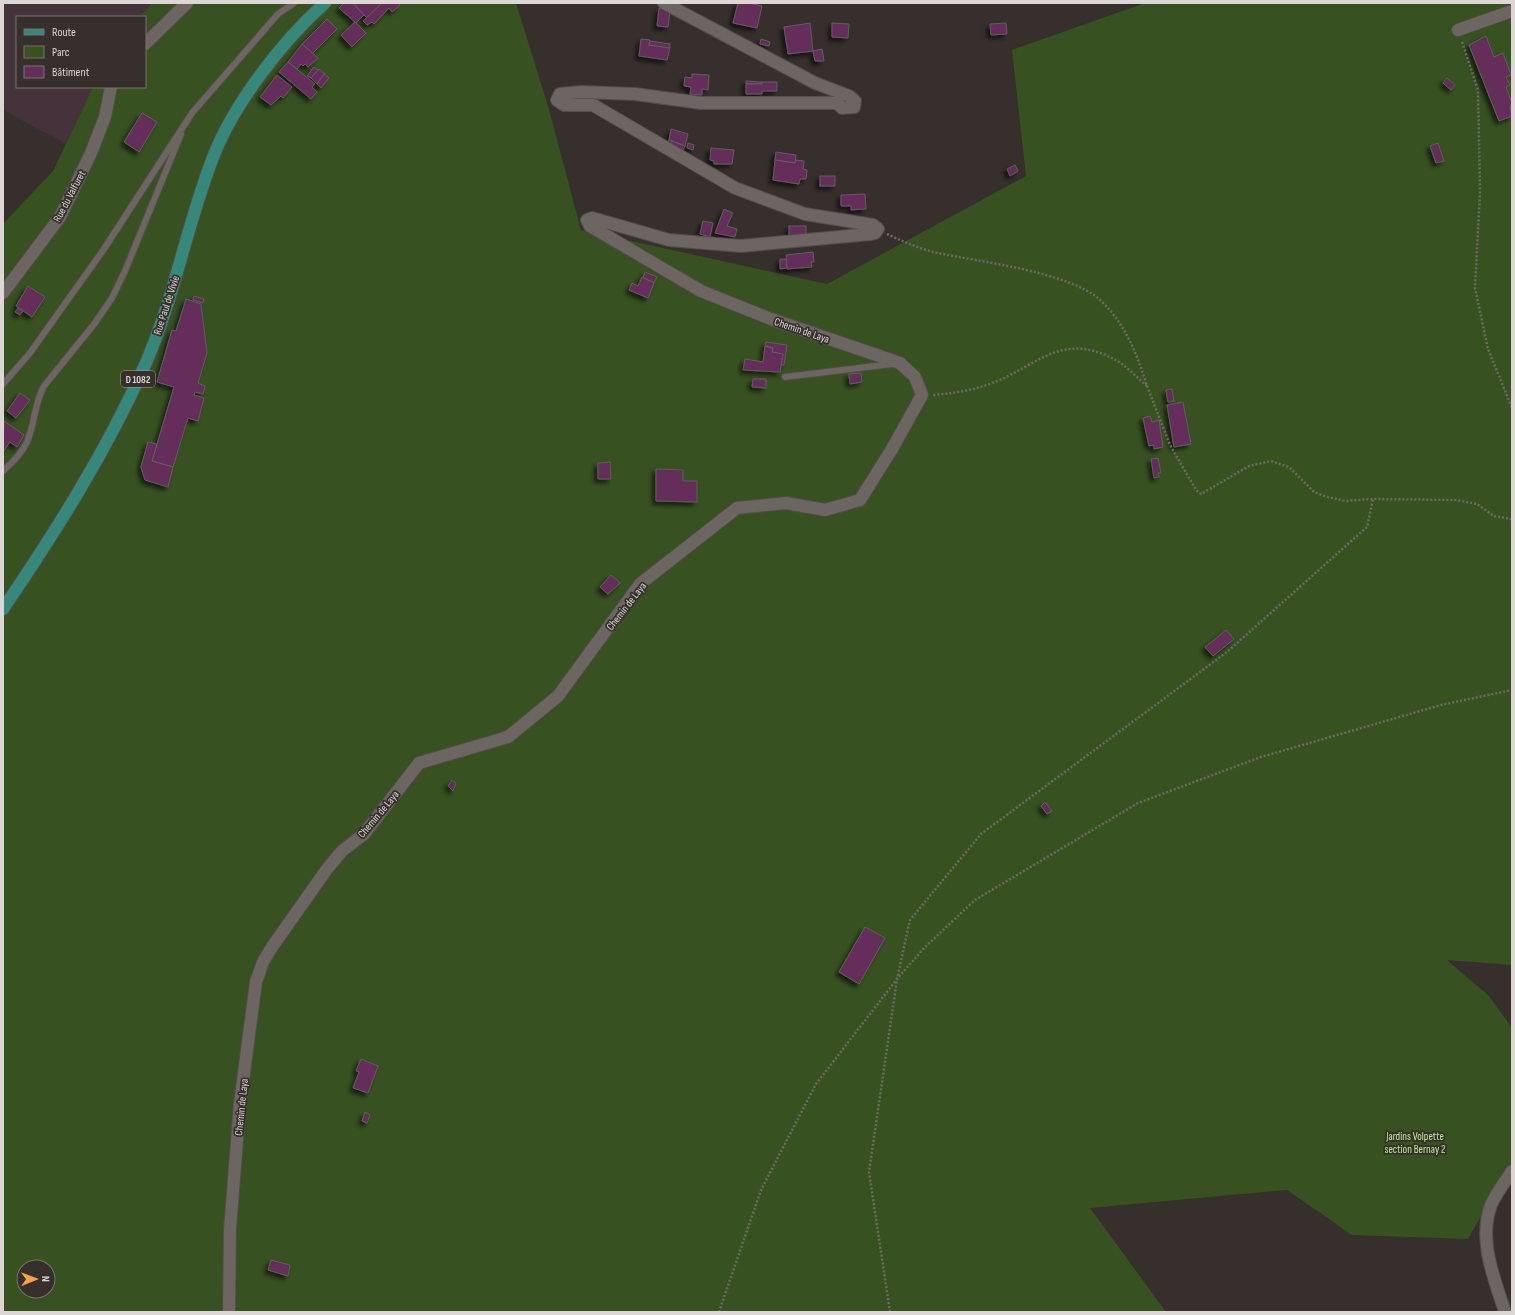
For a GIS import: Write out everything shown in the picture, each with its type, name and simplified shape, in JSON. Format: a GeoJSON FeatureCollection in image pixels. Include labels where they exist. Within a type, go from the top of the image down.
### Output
{"type":"FeatureCollection","features":[{"type":"Feature","properties":{"kind":"main road","name":"Rue Paul de Vivie"},"geometry":{"type":"LineString","coordinates":[[3,609],[69,510],[107,442],[145,364],[170,296],[205,182],[220,140],[235,113],[274,59],[298,30],[325,3]]}},
{"type":"Feature","properties":{"kind":"street"},"geometry":{"type":"LineString","coordinates":[[146,43],[187,3]]}},
{"type":"Feature","properties":{"kind":"street"},"geometry":{"type":"LineString","coordinates":[[664,3],[815,83],[849,96],[855,101],[854,107],[842,108],[837,103],[701,103],[635,94],[581,92],[560,94],[557,100],[564,105],[593,105],[735,188],[805,214],[873,225],[878,229]]}},
{"type":"Feature","properties":{"kind":"street"},"geometry":{"type":"LineString","coordinates":[[1458,30],[1512,11]]}},
{"type":"Feature","properties":{"kind":"street","name":"Rue du Valfuret"},"geometry":{"type":"LineString","coordinates":[[3,293],[60,217],[91,153],[105,117],[111,88]]}},
{"type":"Feature","properties":{"kind":"street","name":"Chemin de Laya"},"geometry":{"type":"LineString","coordinates":[[229,1312],[230,1229],[240,1103],[256,982],[263,962],[327,868],[342,851],[364,834],[419,763],[508,737],[558,696],[640,584],[737,508],[786,503],[825,510],[860,500],[892,450],[922,395],[915,377],[900,363],[771,319],[701,291],[590,226],[588,220],[592,218],[669,240],[740,246],[856,236],[875,233],[878,229]]}},
{"type":"Feature","properties":{"kind":"street"},"geometry":{"type":"LineString","coordinates":[[1505,1312],[1491,1270],[1485,1228],[1492,1204],[1512,1171]]}},
{"type":"Feature","properties":{"kind":"lane"},"geometry":{"type":"LineString","coordinates":[[3,384],[30,353],[104,249],[192,113],[278,14],[294,3]]}},
{"type":"Feature","properties":{"kind":"lane"},"geometry":{"type":"LineString","coordinates":[[3,471],[13,462],[27,443],[38,397],[44,386],[95,323],[112,298],[176,151],[184,125]]}},
{"type":"Feature","properties":{"kind":"lane"},"geometry":{"type":"LineString","coordinates":[[785,377],[900,363]]}},
{"type":"Feature","properties":{"kind":"path"},"geometry":{"type":"LineString","coordinates":[[1458,30],[1478,90],[1480,192],[1475,288],[1488,350],[1512,408]]}},
{"type":"Feature","properties":{"kind":"path"},"geometry":{"type":"LineString","coordinates":[[878,229],[912,245],[930,251],[1056,278],[1085,290],[1100,299],[1124,329],[1136,351],[1147,386],[1170,445],[1196,490],[1201,494],[1249,466],[1271,461],[1289,467],[1314,492],[1324,496],[1345,501],[1373,499],[1456,500],[1477,504],[1494,516],[1512,519]]}},
{"type":"Feature","properties":{"kind":"path"},"geometry":{"type":"LineString","coordinates":[[922,395],[956,393],[977,388],[1012,374],[1045,355],[1061,350],[1074,349],[1093,351],[1115,359],[1147,386]]}},
{"type":"Feature","properties":{"kind":"path"},"geometry":{"type":"LineString","coordinates":[[890,1312],[869,1172],[897,979],[910,920],[981,834],[1227,652],[1368,527],[1373,499]]}},
{"type":"Feature","properties":{"kind":"path"},"geometry":{"type":"LineString","coordinates":[[719,1312],[761,1190],[816,1084],[897,979],[925,947],[975,900],[1138,803],[1261,757],[1441,705],[1512,690]]}},
{"type":"Feature","properties":{"kind":"shaded area"},"geometry":{"type":"Polygon","coordinates":[[[3,3],[152,3],[140,16],[16,16],[16,88],[93,88],[66,144],[3,110],[3,3]]]}},
{"type":"Feature","properties":{"kind":"green space","name":"Jardins Volpette section Bernay 2"},"geometry":{"type":"Polygon","coordinates":[[[152,3],[516,3],[548,106],[581,230],[827,284],[1026,176],[1012,50],[1145,3],[1512,3],[1512,965],[1447,960],[1489,996],[1512,1028],[1512,1162],[1468,1239],[1352,1235],[1287,1190],[1090,1208],[1166,1312],[3,1312],[3,224],[53,171],[93,88],[146,88],[146,16],[140,16],[152,3]]]}},
{"type":"Feature","properties":{"kind":"building"},"geometry":{"type":"Polygon","coordinates":[[[344,3],[353,3],[364,15],[356,23],[339,8],[344,3]]]}},
{"type":"Feature","properties":{"kind":"building"},"geometry":{"type":"Polygon","coordinates":[[[353,3],[382,3],[367,18],[353,3]]]}},
{"type":"Feature","properties":{"kind":"building"},"geometry":{"type":"Polygon","coordinates":[[[382,3],[398,3],[400,5],[392,12],[389,8],[374,24],[372,22],[367,25],[363,21],[382,3]]]}},
{"type":"Feature","properties":{"kind":"building"},"geometry":{"type":"Polygon","coordinates":[[[738,3],[749,3],[762,6],[757,28],[733,23],[738,3]]]}},
{"type":"Feature","properties":{"kind":"building"},"geometry":{"type":"Polygon","coordinates":[[[659,8],[670,11],[668,27],[657,26],[659,8]]]}},
{"type":"Feature","properties":{"kind":"building"},"geometry":{"type":"Polygon","coordinates":[[[327,19],[337,29],[312,54],[302,44],[327,19]]]}},
{"type":"Feature","properties":{"kind":"building"},"geometry":{"type":"Polygon","coordinates":[[[355,22],[366,33],[352,47],[341,35],[355,22]]]}},
{"type":"Feature","properties":{"kind":"building"},"geometry":{"type":"Polygon","coordinates":[[[810,23],[813,51],[788,54],[784,27],[810,23]]]}},
{"type":"Feature","properties":{"kind":"building"},"geometry":{"type":"Polygon","coordinates":[[[832,23],[849,24],[848,38],[832,37],[832,23]]]}},
{"type":"Feature","properties":{"kind":"building"},"geometry":{"type":"Polygon","coordinates":[[[1006,23],[1007,34],[991,35],[990,24],[1006,23]]]}},
{"type":"Feature","properties":{"kind":"building"},"geometry":{"type":"Polygon","coordinates":[[[1486,36],[1494,57],[1503,53],[1511,75],[1506,77],[1510,85],[1506,87],[1512,103],[1510,107],[1512,116],[1499,121],[1469,45],[1486,36]]]}},
{"type":"Feature","properties":{"kind":"building"},"geometry":{"type":"Polygon","coordinates":[[[641,39],[650,40],[649,45],[670,48],[667,60],[639,56],[641,39]]]}},
{"type":"Feature","properties":{"kind":"building"},"geometry":{"type":"Polygon","coordinates":[[[761,39],[770,42],[769,46],[760,44],[761,39]]]}},
{"type":"Feature","properties":{"kind":"building"},"geometry":{"type":"Polygon","coordinates":[[[650,41],[670,44],[670,48],[649,45],[650,41]]]}},
{"type":"Feature","properties":{"kind":"building"},"geometry":{"type":"Polygon","coordinates":[[[302,44],[318,58],[308,67],[305,64],[303,66],[301,64],[297,69],[288,62],[302,44]]]}},
{"type":"Feature","properties":{"kind":"building"},"geometry":{"type":"Polygon","coordinates":[[[822,49],[824,61],[815,61],[813,51],[822,49]]]}},
{"type":"Feature","properties":{"kind":"building"},"geometry":{"type":"Polygon","coordinates":[[[288,62],[315,84],[312,87],[317,92],[311,99],[279,72],[288,62]]]}},
{"type":"Feature","properties":{"kind":"building"},"geometry":{"type":"Polygon","coordinates":[[[314,67],[318,70],[311,78],[307,76],[314,67]]]}},
{"type":"Feature","properties":{"kind":"building"},"geometry":{"type":"Polygon","coordinates":[[[319,69],[325,74],[317,84],[311,78],[319,69]]]}},
{"type":"Feature","properties":{"kind":"building"},"geometry":{"type":"Polygon","coordinates":[[[324,74],[329,78],[321,88],[317,84],[324,74]]]}},
{"type":"Feature","properties":{"kind":"building"},"geometry":{"type":"Polygon","coordinates":[[[692,74],[709,75],[708,90],[702,89],[702,95],[690,94],[691,87],[684,86],[685,77],[692,78],[692,74]]]}},
{"type":"Feature","properties":{"kind":"building"},"geometry":{"type":"Polygon","coordinates":[[[277,75],[292,87],[283,98],[281,96],[271,105],[260,97],[277,75]]]}},
{"type":"Feature","properties":{"kind":"building"},"geometry":{"type":"Polygon","coordinates":[[[1447,78],[1455,85],[1451,90],[1443,83],[1447,78]]]}},
{"type":"Feature","properties":{"kind":"building"},"geometry":{"type":"Polygon","coordinates":[[[746,81],[762,82],[762,84],[746,84],[746,81]]]}},
{"type":"Feature","properties":{"kind":"building"},"geometry":{"type":"Polygon","coordinates":[[[762,82],[777,82],[777,91],[762,91],[762,94],[746,94],[746,84],[762,84],[762,82]]]}},
{"type":"Feature","properties":{"kind":"building"},"geometry":{"type":"Polygon","coordinates":[[[142,113],[157,122],[139,152],[124,142],[142,113]]]}},
{"type":"Feature","properties":{"kind":"building"},"geometry":{"type":"Polygon","coordinates":[[[671,129],[688,134],[685,146],[669,140],[671,129]]]}},
{"type":"Feature","properties":{"kind":"building"},"geometry":{"type":"Polygon","coordinates":[[[669,140],[685,146],[682,152],[668,144],[669,140]]]}},
{"type":"Feature","properties":{"kind":"building"},"geometry":{"type":"Polygon","coordinates":[[[688,143],[694,145],[693,150],[687,148],[688,143]]]}},
{"type":"Feature","properties":{"kind":"building"},"geometry":{"type":"Polygon","coordinates":[[[1438,143],[1444,161],[1436,163],[1430,146],[1438,143]]]}},
{"type":"Feature","properties":{"kind":"building"},"geometry":{"type":"Polygon","coordinates":[[[711,148],[734,150],[732,164],[714,164],[714,161],[710,160],[711,148]]]}},
{"type":"Feature","properties":{"kind":"building"},"geometry":{"type":"Polygon","coordinates":[[[776,152],[796,155],[795,163],[775,160],[776,152]]]}},
{"type":"Feature","properties":{"kind":"building"},"geometry":{"type":"Polygon","coordinates":[[[775,160],[795,163],[796,160],[804,161],[803,169],[807,170],[806,179],[800,179],[799,184],[773,180],[775,160]]]}},
{"type":"Feature","properties":{"kind":"building"},"geometry":{"type":"Polygon","coordinates":[[[1015,165],[1018,171],[1010,176],[1007,169],[1015,165]]]}},
{"type":"Feature","properties":{"kind":"building"},"geometry":{"type":"Polygon","coordinates":[[[820,176],[835,176],[835,186],[820,186],[820,176]]]}},
{"type":"Feature","properties":{"kind":"building"},"geometry":{"type":"Polygon","coordinates":[[[865,194],[866,209],[851,210],[851,206],[841,206],[841,195],[865,194]]]}},
{"type":"Feature","properties":{"kind":"building"},"geometry":{"type":"Polygon","coordinates":[[[724,209],[733,213],[727,226],[737,229],[735,237],[715,233],[724,209]]]}},
{"type":"Feature","properties":{"kind":"building"},"geometry":{"type":"Polygon","coordinates":[[[703,221],[713,223],[710,237],[700,234],[703,221]]]}},
{"type":"Feature","properties":{"kind":"building"},"geometry":{"type":"Polygon","coordinates":[[[789,226],[806,226],[806,236],[789,236],[789,226]]]}},
{"type":"Feature","properties":{"kind":"building"},"geometry":{"type":"Polygon","coordinates":[[[813,252],[814,262],[811,262],[812,267],[787,269],[786,255],[813,252]]]}},
{"type":"Feature","properties":{"kind":"building"},"geometry":{"type":"Polygon","coordinates":[[[780,259],[786,259],[787,268],[780,269],[780,259]]]}},
{"type":"Feature","properties":{"kind":"building"},"geometry":{"type":"Polygon","coordinates":[[[645,272],[657,277],[654,283],[643,278],[645,272]]]}},
{"type":"Feature","properties":{"kind":"building"},"geometry":{"type":"Polygon","coordinates":[[[642,277],[654,283],[648,298],[629,290],[632,283],[638,286],[642,277]]]}},
{"type":"Feature","properties":{"kind":"building"},"geometry":{"type":"Polygon","coordinates":[[[28,286],[45,297],[32,317],[16,306],[28,286]]]}},
{"type":"Feature","properties":{"kind":"building"},"geometry":{"type":"Polygon","coordinates":[[[194,296],[204,299],[203,303],[193,300],[194,296]]]}},
{"type":"Feature","properties":{"kind":"building"},"geometry":{"type":"Polygon","coordinates":[[[186,299],[201,304],[207,353],[198,383],[205,386],[203,394],[195,392],[194,395],[204,398],[198,421],[188,418],[173,467],[152,461],[174,387],[157,382],[172,330],[176,331],[186,299]]]}},
{"type":"Feature","properties":{"kind":"building"},"geometry":{"type":"Polygon","coordinates":[[[18,308],[23,311],[20,315],[15,312],[18,308]]]}},
{"type":"Feature","properties":{"kind":"building"},"geometry":{"type":"Polygon","coordinates":[[[766,342],[787,345],[784,365],[781,365],[783,354],[772,352],[773,348],[765,346],[766,342]]]}},
{"type":"Feature","properties":{"kind":"building"},"geometry":{"type":"Polygon","coordinates":[[[765,346],[773,348],[772,352],[783,354],[780,372],[743,370],[745,359],[763,362],[765,346]]]}},
{"type":"Feature","properties":{"kind":"building"},"geometry":{"type":"Polygon","coordinates":[[[861,373],[862,382],[850,384],[849,374],[861,373]]]}},
{"type":"Feature","properties":{"kind":"building"},"geometry":{"type":"Polygon","coordinates":[[[753,379],[766,379],[766,388],[752,387],[753,379]]]}},
{"type":"Feature","properties":{"kind":"building"},"geometry":{"type":"Polygon","coordinates":[[[1172,389],[1174,401],[1168,402],[1166,390],[1172,389]]]}},
{"type":"Feature","properties":{"kind":"building"},"geometry":{"type":"Polygon","coordinates":[[[20,393],[30,400],[16,418],[7,411],[20,393]]]}},
{"type":"Feature","properties":{"kind":"building"},"geometry":{"type":"Polygon","coordinates":[[[1183,402],[1191,444],[1174,447],[1167,405],[1183,402]]]}},
{"type":"Feature","properties":{"kind":"building"},"geometry":{"type":"Polygon","coordinates":[[[1150,416],[1152,422],[1159,420],[1163,447],[1154,449],[1154,445],[1149,446],[1143,418],[1150,416]]]}},
{"type":"Feature","properties":{"kind":"building"},"geometry":{"type":"Polygon","coordinates":[[[4,421],[24,435],[17,447],[10,442],[3,452],[4,421]]]}},
{"type":"Feature","properties":{"kind":"building"},"geometry":{"type":"Polygon","coordinates":[[[148,442],[157,444],[152,461],[173,467],[168,487],[145,480],[141,467],[148,442]]]}},
{"type":"Feature","properties":{"kind":"building"},"geometry":{"type":"Polygon","coordinates":[[[1158,458],[1161,473],[1158,473],[1159,477],[1154,478],[1151,459],[1158,458]]]}},
{"type":"Feature","properties":{"kind":"building"},"geometry":{"type":"Polygon","coordinates":[[[610,462],[611,479],[598,479],[598,463],[610,462]]]}},
{"type":"Feature","properties":{"kind":"building"},"geometry":{"type":"Polygon","coordinates":[[[656,469],[683,470],[683,481],[697,481],[697,502],[656,501],[656,469]]]}},
{"type":"Feature","properties":{"kind":"building"},"geometry":{"type":"Polygon","coordinates":[[[611,575],[620,583],[608,594],[600,587],[611,575]]]}},
{"type":"Feature","properties":{"kind":"building"},"geometry":{"type":"Polygon","coordinates":[[[1226,630],[1234,639],[1213,656],[1205,647],[1226,630]]]}},
{"type":"Feature","properties":{"kind":"building"},"geometry":{"type":"Polygon","coordinates":[[[452,780],[456,783],[453,791],[448,786],[452,780]]]}},
{"type":"Feature","properties":{"kind":"building"},"geometry":{"type":"Polygon","coordinates":[[[1045,802],[1052,811],[1047,814],[1041,806],[1045,802]]]}},
{"type":"Feature","properties":{"kind":"building"},"geometry":{"type":"Polygon","coordinates":[[[865,927],[885,938],[859,984],[839,972],[865,927]]]}},
{"type":"Feature","properties":{"kind":"building"},"geometry":{"type":"Polygon","coordinates":[[[361,1059],[378,1066],[368,1093],[353,1088],[359,1072],[356,1071],[361,1059]]]}},
{"type":"Feature","properties":{"kind":"building"},"geometry":{"type":"Polygon","coordinates":[[[365,1112],[370,1115],[367,1123],[362,1121],[365,1112]]]}},
{"type":"Feature","properties":{"kind":"building"},"geometry":{"type":"Polygon","coordinates":[[[271,1260],[290,1265],[288,1276],[268,1270],[271,1260]]]}}]}
